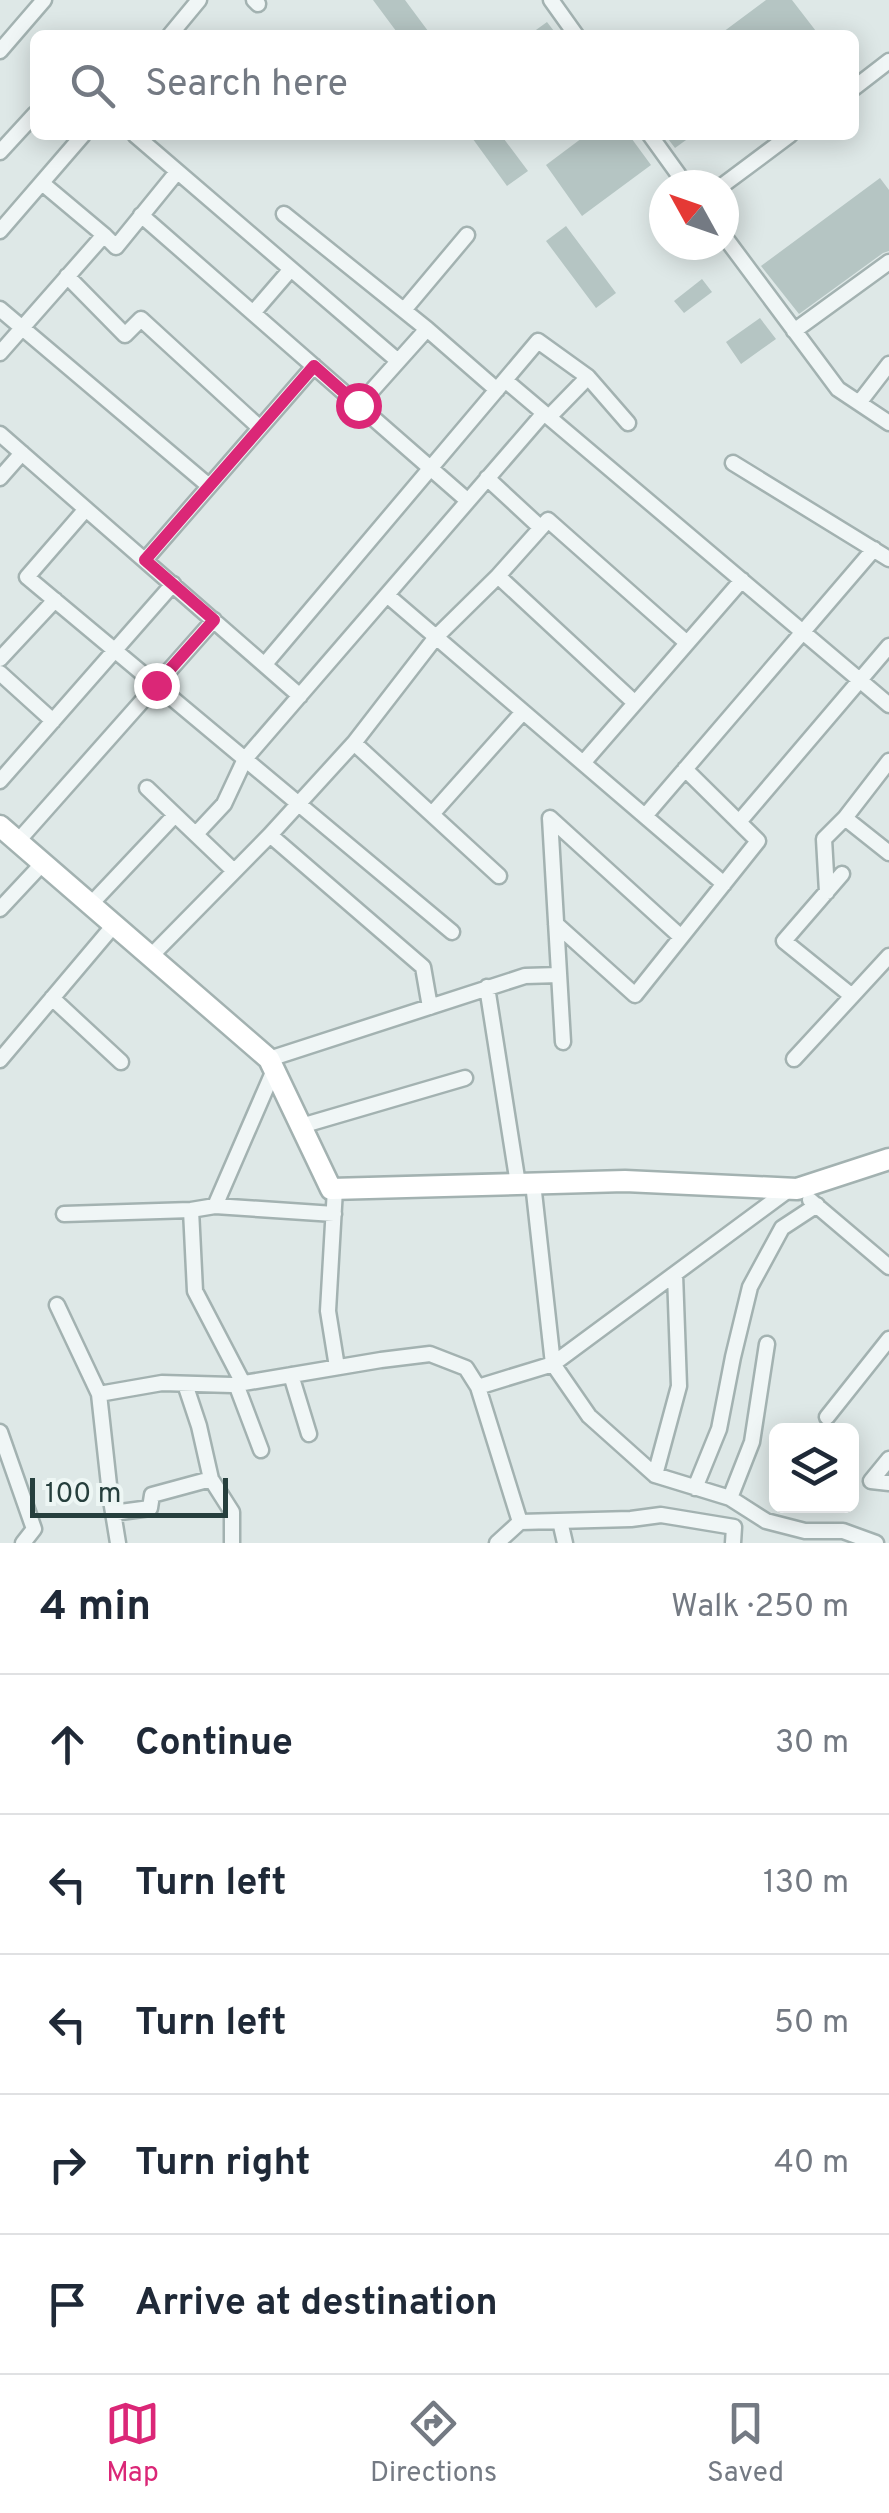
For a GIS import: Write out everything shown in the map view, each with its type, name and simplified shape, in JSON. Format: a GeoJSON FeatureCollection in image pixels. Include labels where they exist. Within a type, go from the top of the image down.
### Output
{"type":"FeatureCollection","features":[{"type":"Feature","properties":{"kind":"street"},"geometry":{"type":"LineString","coordinates":[[0,51],[44,0]]}},
{"type":"Feature","properties":{"kind":"street"},"geometry":{"type":"LineString","coordinates":[[174,0],[194,6],[174,30]]}},
{"type":"Feature","properties":{"kind":"street"},"geometry":{"type":"LineString","coordinates":[[551,0],[572,30]]}},
{"type":"Feature","properties":{"kind":"street"},"geometry":{"type":"LineString","coordinates":[[859,84],[889,62]]}},
{"type":"Feature","properties":{"kind":"street"},"geometry":{"type":"LineString","coordinates":[[0,152],[30,119]]}},
{"type":"Feature","properties":{"kind":"street"},"geometry":{"type":"LineString","coordinates":[[0,231],[80,140]]}},
{"type":"Feature","properties":{"kind":"street"},"geometry":{"type":"LineString","coordinates":[[140,140],[398,361]]}},
{"type":"Feature","properties":{"kind":"street"},"geometry":{"type":"LineString","coordinates":[[654,140],[675,170]]}},
{"type":"Feature","properties":{"kind":"street"},"geometry":{"type":"LineString","coordinates":[[739,173],[783,140]]}},
{"type":"Feature","properties":{"kind":"street"},"geometry":{"type":"LineString","coordinates":[[42,183],[116,247],[177,172]]}},
{"type":"Feature","properties":{"kind":"street"},"geometry":{"type":"LineString","coordinates":[[284,214],[427,329],[547,415],[889,705]]}},
{"type":"Feature","properties":{"kind":"street"},"geometry":{"type":"LineString","coordinates":[[141,215],[468,501]]}},
{"type":"Feature","properties":{"kind":"street"},"geometry":{"type":"LineString","coordinates":[[404,310],[467,234]]}},
{"type":"Feature","properties":{"kind":"street"},"geometry":{"type":"LineString","coordinates":[[0,353],[104,235]]}},
{"type":"Feature","properties":{"kind":"street"},"geometry":{"type":"LineString","coordinates":[[739,256],[838,389],[889,423]]}},
{"type":"Feature","properties":{"kind":"street"},"geometry":{"type":"LineString","coordinates":[[794,330],[889,262]]}},
{"type":"Feature","properties":{"kind":"street"},"geometry":{"type":"LineString","coordinates":[[253,313],[291,269]]}},
{"type":"Feature","properties":{"kind":"street"},"geometry":{"type":"LineString","coordinates":[[67,276],[126,336],[141,319],[260,428]]}},
{"type":"Feature","properties":{"kind":"street"},"geometry":{"type":"LineString","coordinates":[[0,310],[209,486]]}},
{"type":"Feature","properties":{"kind":"street"},"geometry":{"type":"LineString","coordinates":[[358,405],[427,329]]}},
{"type":"Feature","properties":{"kind":"street"},"geometry":{"type":"LineString","coordinates":[[265,664],[538,341],[588,378],[628,423]]}},
{"type":"Feature","properties":{"kind":"street"},"geometry":{"type":"LineString","coordinates":[[858,403],[889,364]]}},
{"type":"Feature","properties":{"kind":"street"},"geometry":{"type":"LineString","coordinates":[[145,560],[314,366]]}},
{"type":"Feature","properties":{"kind":"street"},"geometry":{"type":"LineString","coordinates":[[196,834],[224,804],[246,759],[300,696],[488,478],[588,378]]}},
{"type":"Feature","properties":{"kind":"street"},"geometry":{"type":"LineString","coordinates":[[0,434],[300,696]]}},
{"type":"Feature","properties":{"kind":"street"},"geometry":{"type":"LineString","coordinates":[[0,478],[22,452]]}},
{"type":"Feature","properties":{"kind":"street"},"geometry":{"type":"LineString","coordinates":[[734,464],[889,558]]}},
{"type":"Feature","properties":{"kind":"street"},"geometry":{"type":"LineString","coordinates":[[488,478],[541,528]]}},
{"type":"Feature","properties":{"kind":"street"},"geometry":{"type":"LineString","coordinates":[[86,509],[27,577],[452,932]]}},
{"type":"Feature","properties":{"kind":"street"},"geometry":{"type":"LineString","coordinates":[[151,956],[354,743],[436,638],[548,520],[688,643]]}},
{"type":"Feature","properties":{"kind":"street"},"geometry":{"type":"LineString","coordinates":[[645,816],[874,549]]}},
{"type":"Feature","properties":{"kind":"street"},"geometry":{"type":"LineString","coordinates":[[498,576],[635,703]]}},
{"type":"Feature","properties":{"kind":"street"},"geometry":{"type":"LineString","coordinates":[[583,763],[742,580]]}},
{"type":"Feature","properties":{"kind":"street"},"geometry":{"type":"LineString","coordinates":[[0,781],[173,584]]}},
{"type":"Feature","properties":{"kind":"street"},"geometry":{"type":"LineString","coordinates":[[387,595],[724,884]]}},
{"type":"Feature","properties":{"kind":"street"},"geometry":{"type":"LineString","coordinates":[[0,658],[54,600]]}},
{"type":"Feature","properties":{"kind":"street"},"geometry":{"type":"LineString","coordinates":[[18,841],[214,620]]}},
{"type":"Feature","properties":{"kind":"street"},"geometry":{"type":"LineString","coordinates":[[740,822],[889,646]]}},
{"type":"Feature","properties":{"kind":"street"},"geometry":{"type":"LineString","coordinates":[[0,673],[53,721]]}},
{"type":"Feature","properties":{"kind":"street"},"geometry":{"type":"LineString","coordinates":[[432,814],[523,712]]}},
{"type":"Feature","properties":{"kind":"street"},"geometry":{"type":"LineString","coordinates":[[354,743],[499,876]]}},
{"type":"Feature","properties":{"kind":"street"},"geometry":{"type":"LineString","coordinates":[[826,892],[824,840],[889,761]]}},
{"type":"Feature","properties":{"kind":"street"},"geometry":{"type":"LineString","coordinates":[[556,924],[635,995],[758,841],[685,770]]}},
{"type":"Feature","properties":{"kind":"street"},"geometry":{"type":"LineString","coordinates":[[147,788],[234,871]]}},
{"type":"Feature","properties":{"kind":"street"},"geometry":{"type":"LineString","coordinates":[[91,904],[175,815]]}},
{"type":"Feature","properties":{"kind":"street"},"geometry":{"type":"LineString","coordinates":[[563,1042],[550,818],[681,937]]}},
{"type":"Feature","properties":{"kind":"street"},"geometry":{"type":"LineString","coordinates":[[845,818],[889,852]]}},
{"type":"Feature","properties":{"kind":"street"},"geometry":{"type":"LineString","coordinates":[[0,826],[272,1065],[331,1189],[625,1181],[794,1189],[889,1268]]}},
{"type":"Feature","properties":{"kind":"street"},"geometry":{"type":"LineString","coordinates":[[270,835],[423,967],[430,1006]]}},
{"type":"Feature","properties":{"kind":"street"},"geometry":{"type":"LineString","coordinates":[[0,909],[43,862]]}},
{"type":"Feature","properties":{"kind":"street"},"geometry":{"type":"LineString","coordinates":[[842,874],[784,941],[852,996]]}},
{"type":"Feature","properties":{"kind":"street"},"geometry":{"type":"LineString","coordinates":[[0,1060],[114,925]]}},
{"type":"Feature","properties":{"kind":"street"},"geometry":{"type":"LineString","coordinates":[[794,1059],[889,956]]}},
{"type":"Feature","properties":{"kind":"street"},"geometry":{"type":"LineString","coordinates":[[215,1206],[272,1065],[430,1006],[525,976],[559,975]]}},
{"type":"Feature","properties":{"kind":"street"},"geometry":{"type":"LineString","coordinates":[[487,988],[526,1184],[553,1364],[589,1416],[655,1474],[730,1498],[766,1521],[805,1531],[842,1531],[876,1543]]}},
{"type":"Feature","properties":{"kind":"street"},"geometry":{"type":"LineString","coordinates":[[52,998],[121,1062]]}},
{"type":"Feature","properties":{"kind":"street"},"geometry":{"type":"LineString","coordinates":[[301,1126],[464,1078]]}},
{"type":"Feature","properties":{"kind":"street"},"geometry":{"type":"LineString","coordinates":[[478,1387],[553,1364],[794,1189],[889,1159]]}},
{"type":"Feature","properties":{"kind":"street"},"geometry":{"type":"LineString","coordinates":[[335,1189],[328,1312],[338,1367]]}},
{"type":"Feature","properties":{"kind":"street"},"geometry":{"type":"LineString","coordinates":[[64,1214],[215,1206],[334,1214]]}},
{"type":"Feature","properties":{"kind":"street"},"geometry":{"type":"LineString","coordinates":[[695,1488],[719,1429],[750,1287],[782,1228],[816,1206]]}},
{"type":"Feature","properties":{"kind":"street"},"geometry":{"type":"LineString","coordinates":[[191,1210],[195,1291],[240,1384],[261,1450]]}},
{"type":"Feature","properties":{"kind":"street"},"geometry":{"type":"LineString","coordinates":[[655,1474],[679,1386],[675,1274]]}},
{"type":"Feature","properties":{"kind":"street"},"geometry":{"type":"LineString","coordinates":[[57,1306],[99,1394],[118,1543]]}},
{"type":"Feature","properties":{"kind":"street"},"geometry":{"type":"LineString","coordinates":[[827,1417],[889,1339]]}},
{"type":"Feature","properties":{"kind":"street"},"geometry":{"type":"LineString","coordinates":[[730,1498],[752,1442],[767,1344]]}},
{"type":"Feature","properties":{"kind":"street"},"geometry":{"type":"LineString","coordinates":[[99,1394],[162,1383],[240,1384],[430,1354],[466,1368],[478,1387],[520,1522]]}},
{"type":"Feature","properties":{"kind":"street"},"geometry":{"type":"LineString","coordinates":[[291,1375],[309,1434]]}},
{"type":"Feature","properties":{"kind":"street"},"geometry":{"type":"LineString","coordinates":[[185,1384],[200,1426],[210,1480],[232,1512],[232,1543]]}},
{"type":"Feature","properties":{"kind":"street"},"geometry":{"type":"LineString","coordinates":[[0,1432],[34,1529],[23,1543]]}},
{"type":"Feature","properties":{"kind":"street"},"geometry":{"type":"LineString","coordinates":[[889,1459],[871,1481],[889,1483]]}},
{"type":"Feature","properties":{"kind":"street"},"geometry":{"type":"LineString","coordinates":[[113,1513],[150,1508],[152,1495],[210,1480]]}},
{"type":"Feature","properties":{"kind":"street"},"geometry":{"type":"LineString","coordinates":[[497,1543],[520,1522],[662,1515],[734,1527],[733,1543]]}},
{"type":"Feature","properties":{"kind":"street"},"geometry":{"type":"LineString","coordinates":[[560,1522],[565,1543]]}},
{"type":"Feature","properties":{"kind":"building"},"geometry":{"type":"Polygon","coordinates":[[[373,0],[405,0],[427,30],[395,30],[373,0]]]}},
{"type":"Feature","properties":{"kind":"building"},"geometry":{"type":"Polygon","coordinates":[[[766,0],[792,0],[815,30],[726,30],[766,0]]]}},
{"type":"Feature","properties":{"kind":"building"},"geometry":{"type":"Polygon","coordinates":[[[547,22],[553,30],[536,30],[547,22]]]}},
{"type":"Feature","properties":{"kind":"building"},"geometry":{"type":"Polygon","coordinates":[[[474,140],[505,140],[528,171],[507,186],[474,140]]]}},
{"type":"Feature","properties":{"kind":"building"},"geometry":{"type":"Polygon","coordinates":[[[579,140],[633,140],[651,165],[582,216],[546,165],[579,140]]]}},
{"type":"Feature","properties":{"kind":"building"},"geometry":{"type":"Polygon","coordinates":[[[669,140],[686,140],[675,148],[669,140]]]}},
{"type":"Feature","properties":{"kind":"building"},"geometry":{"type":"Polygon","coordinates":[[[880,178],[889,190],[889,251],[799,314],[761,266],[880,178]]]}},
{"type":"Feature","properties":{"kind":"building"},"geometry":{"type":"Polygon","coordinates":[[[566,226],[616,293],[596,308],[546,241],[566,226]]]}},
{"type":"Feature","properties":{"kind":"building"},"geometry":{"type":"Polygon","coordinates":[[[702,279],[712,292],[684,313],[674,301],[702,279]]]}},
{"type":"Feature","properties":{"kind":"building"},"geometry":{"type":"Polygon","coordinates":[[[760,318],[776,339],[741,364],[726,342],[760,318]]]}},
{"type":"Feature","properties":{"kind":"route"},"geometry":{"type":"LineString","coordinates":[[156,685],[214,620],[145,560],[314,366],[358,405]]}}]}
